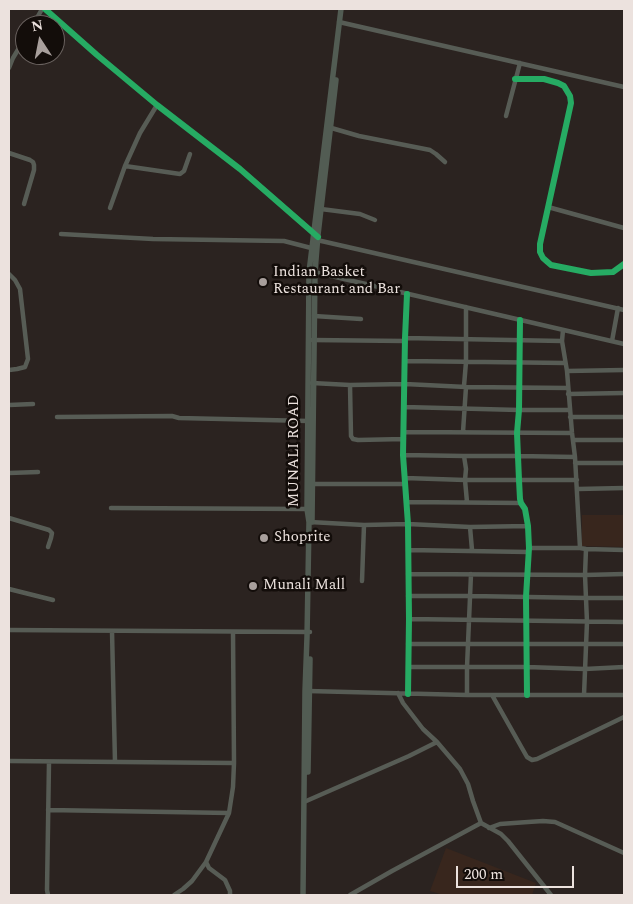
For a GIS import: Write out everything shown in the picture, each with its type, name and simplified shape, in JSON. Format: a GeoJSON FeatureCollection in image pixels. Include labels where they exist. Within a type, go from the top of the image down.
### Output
{"type":"FeatureCollection","features":[{"type":"Feature","properties":{"kind":"main road","name":"MUNALI ROAD"},"geometry":{"type":"LineString","coordinates":[[316,237],[342,9]]}},
{"type":"Feature","properties":{"kind":"main road","name":"MUNALI ROAD"},"geometry":{"type":"LineString","coordinates":[[304,895],[312,272],[321,209],[329,127]]}},
{"type":"Feature","properties":{"kind":"main road","name":"MUNALI ROAD"},"geometry":{"type":"LineString","coordinates":[[311,340],[314,316],[312,272]]}},
{"type":"Feature","properties":{"kind":"main road","name":"MUNALI ROAD"},"geometry":{"type":"LineString","coordinates":[[310,484],[306,509],[310,522]]}},
{"type":"Feature","properties":{"kind":"street"},"geometry":{"type":"LineString","coordinates":[[44,9],[157,105],[240,170],[316,237],[624,310]]}},
{"type":"Feature","properties":{"kind":"street"},"geometry":{"type":"LineString","coordinates":[[341,22],[624,87]]}},
{"type":"Feature","properties":{"kind":"street"},"geometry":{"type":"LineString","coordinates":[[9,68],[15,55]]}},
{"type":"Feature","properties":{"kind":"street"},"geometry":{"type":"LineString","coordinates":[[506,116],[520,63]]}},
{"type":"Feature","properties":{"kind":"street"},"geometry":{"type":"LineString","coordinates":[[515,79],[544,79],[558,83],[564,86],[570,96],[571,103],[540,244],[540,252],[543,258],[551,265],[591,274],[613,272],[624,264]]}},
{"type":"Feature","properties":{"kind":"street"},"geometry":{"type":"LineString","coordinates":[[110,208],[125,166],[140,133],[157,105]]}},
{"type":"Feature","properties":{"kind":"street"},"geometry":{"type":"LineString","coordinates":[[329,127],[359,136],[430,150],[445,162]]}},
{"type":"Feature","properties":{"kind":"street"},"geometry":{"type":"LineString","coordinates":[[9,153],[30,160],[34,165],[24,204]]}},
{"type":"Feature","properties":{"kind":"street"},"geometry":{"type":"LineString","coordinates":[[125,166],[180,174],[184,171],[190,154]]}},
{"type":"Feature","properties":{"kind":"street"},"geometry":{"type":"LineString","coordinates":[[548,208],[624,228]]}},
{"type":"Feature","properties":{"kind":"street"},"geometry":{"type":"LineString","coordinates":[[321,209],[360,214],[375,220]]}},
{"type":"Feature","properties":{"kind":"street"},"geometry":{"type":"LineString","coordinates":[[60,234],[284,241],[314,249]]}},
{"type":"Feature","properties":{"kind":"street"},"geometry":{"type":"LineString","coordinates":[[312,272],[624,344]]}},
{"type":"Feature","properties":{"kind":"street"},"geometry":{"type":"LineString","coordinates":[[9,274],[16,280],[20,289],[28,359],[25,367],[9,370]]}},
{"type":"Feature","properties":{"kind":"street"},"geometry":{"type":"LineString","coordinates":[[407,294],[403,455],[408,524],[408,694]]}},
{"type":"Feature","properties":{"kind":"street"},"geometry":{"type":"LineString","coordinates":[[463,432],[466,307]]}},
{"type":"Feature","properties":{"kind":"street"},"geometry":{"type":"LineString","coordinates":[[612,341],[618,308]]}},
{"type":"Feature","properties":{"kind":"street"},"geometry":{"type":"LineString","coordinates":[[314,316],[361,319]]}},
{"type":"Feature","properties":{"kind":"street"},"geometry":{"type":"LineString","coordinates":[[520,320],[518,480],[521,503],[525,509],[528,526],[526,597],[527,695]]}},
{"type":"Feature","properties":{"kind":"street"},"geometry":{"type":"LineString","coordinates":[[563,330],[562,340],[567,371],[578,489],[580,548]]}},
{"type":"Feature","properties":{"kind":"street"},"geometry":{"type":"LineString","coordinates":[[311,340],[562,340]]}},
{"type":"Feature","properties":{"kind":"street"},"geometry":{"type":"LineString","coordinates":[[405,361],[565,363]]}},
{"type":"Feature","properties":{"kind":"street"},"geometry":{"type":"LineString","coordinates":[[567,371],[624,370]]}},
{"type":"Feature","properties":{"kind":"street"},"geometry":{"type":"LineString","coordinates":[[311,383],[519,387],[624,394]]}},
{"type":"Feature","properties":{"kind":"street"},"geometry":{"type":"LineString","coordinates":[[350,385],[351,436],[353,439],[404,440]]}},
{"type":"Feature","properties":{"kind":"street"},"geometry":{"type":"LineString","coordinates":[[9,405],[33,404]]}},
{"type":"Feature","properties":{"kind":"street"},"geometry":{"type":"LineString","coordinates":[[404,408],[570,410]]}},
{"type":"Feature","properties":{"kind":"street"},"geometry":{"type":"LineString","coordinates":[[57,417],[172,416],[179,418],[310,421]]}},
{"type":"Feature","properties":{"kind":"street"},"geometry":{"type":"LineString","coordinates":[[570,417],[624,417]]}},
{"type":"Feature","properties":{"kind":"street"},"geometry":{"type":"LineString","coordinates":[[404,432],[572,433]]}},
{"type":"Feature","properties":{"kind":"street"},"geometry":{"type":"LineString","coordinates":[[573,440],[624,439]]}},
{"type":"Feature","properties":{"kind":"street"},"geometry":{"type":"LineString","coordinates":[[403,455],[518,456],[624,464]]}},
{"type":"Feature","properties":{"kind":"street"},"geometry":{"type":"LineString","coordinates":[[464,456],[467,502]]}},
{"type":"Feature","properties":{"kind":"street"},"geometry":{"type":"LineString","coordinates":[[9,473],[38,472]]}},
{"type":"Feature","properties":{"kind":"street"},"geometry":{"type":"LineString","coordinates":[[310,484],[465,480],[577,480]]}},
{"type":"Feature","properties":{"kind":"street"},"geometry":{"type":"LineString","coordinates":[[578,489],[624,488]]}},
{"type":"Feature","properties":{"kind":"street"},"geometry":{"type":"LineString","coordinates":[[406,502],[521,503]]}},
{"type":"Feature","properties":{"kind":"street"},"geometry":{"type":"LineString","coordinates":[[111,508],[306,509]]}},
{"type":"Feature","properties":{"kind":"street"},"geometry":{"type":"LineString","coordinates":[[9,518],[49,530],[52,533],[48,547]]}},
{"type":"Feature","properties":{"kind":"street"},"geometry":{"type":"LineString","coordinates":[[310,522],[470,527],[528,526]]}},
{"type":"Feature","properties":{"kind":"street"},"geometry":{"type":"LineString","coordinates":[[362,581],[364,525]]}},
{"type":"Feature","properties":{"kind":"street"},"geometry":{"type":"LineString","coordinates":[[470,527],[472,550]]}},
{"type":"Feature","properties":{"kind":"street"},"geometry":{"type":"LineString","coordinates":[[408,550],[580,548],[624,550]]}},
{"type":"Feature","properties":{"kind":"street"},"geometry":{"type":"LineString","coordinates":[[584,694],[587,622],[586,549]]}},
{"type":"Feature","properties":{"kind":"street"},"geometry":{"type":"LineString","coordinates":[[408,574],[624,574]]}},
{"type":"Feature","properties":{"kind":"street"},"geometry":{"type":"LineString","coordinates":[[468,695],[468,620],[471,574]]}},
{"type":"Feature","properties":{"kind":"street"},"geometry":{"type":"LineString","coordinates":[[9,589],[53,600]]}},
{"type":"Feature","properties":{"kind":"street"},"geometry":{"type":"LineString","coordinates":[[408,596],[624,598]]}},
{"type":"Feature","properties":{"kind":"street"},"geometry":{"type":"LineString","coordinates":[[409,619],[624,622]]}},
{"type":"Feature","properties":{"kind":"street"},"geometry":{"type":"LineString","coordinates":[[9,630],[308,631]]}},
{"type":"Feature","properties":{"kind":"street"},"geometry":{"type":"LineString","coordinates":[[112,631],[115,762]]}},
{"type":"Feature","properties":{"kind":"street"},"geometry":{"type":"LineString","coordinates":[[174,895],[192,881],[206,862],[229,812],[234,763],[233,632]]}},
{"type":"Feature","properties":{"kind":"street"},"geometry":{"type":"LineString","coordinates":[[408,644],[624,644]]}},
{"type":"Feature","properties":{"kind":"street"},"geometry":{"type":"LineString","coordinates":[[408,667],[585,669],[624,667]]}},
{"type":"Feature","properties":{"kind":"street"},"geometry":{"type":"LineString","coordinates":[[307,691],[468,695],[624,695]]}},
{"type":"Feature","properties":{"kind":"street"},"geometry":{"type":"LineString","coordinates":[[398,693],[403,703],[423,729],[460,769],[468,784],[481,823],[501,834],[508,841],[551,895]]}},
{"type":"Feature","properties":{"kind":"street"},"geometry":{"type":"LineString","coordinates":[[492,695],[527,757],[532,760],[624,717]]}},
{"type":"Feature","properties":{"kind":"street"},"geometry":{"type":"LineString","coordinates":[[306,801],[437,742]]}},
{"type":"Feature","properties":{"kind":"street"},"geometry":{"type":"LineString","coordinates":[[9,761],[234,763]]}},
{"type":"Feature","properties":{"kind":"street"},"geometry":{"type":"LineString","coordinates":[[48,895],[49,762]]}},
{"type":"Feature","properties":{"kind":"street"},"geometry":{"type":"LineString","coordinates":[[48,810],[229,812]]}},
{"type":"Feature","properties":{"kind":"street"},"geometry":{"type":"LineString","coordinates":[[489,828],[500,824],[555,822],[624,854]]}},
{"type":"Feature","properties":{"kind":"street"},"geometry":{"type":"LineString","coordinates":[[350,895],[481,823]]}},
{"type":"Feature","properties":{"kind":"street"},"geometry":{"type":"LineString","coordinates":[[206,862],[209,868],[225,880],[230,895]]}},
{"type":"Feature","properties":{"kind":"shaded area"},"geometry":{"type":"Polygon","coordinates":[[[582,515],[624,515],[624,547],[582,546],[582,515]]]}},
{"type":"Feature","properties":{"kind":"shaded area"},"geometry":{"type":"Polygon","coordinates":[[[446,848],[536,883],[532,895],[443,895],[430,891],[446,848]]]}},
{"type":"Feature","properties":{"kind":"cycle path"},"geometry":{"type":"LineString","coordinates":[[45,9],[157,105],[240,169],[318,237]]}},
{"type":"Feature","properties":{"kind":"cycle path"},"geometry":{"type":"LineString","coordinates":[[515,79],[544,79],[558,83],[564,86],[570,96],[571,103],[540,244],[540,252],[543,258],[551,265],[591,273],[613,272],[624,264]]}},
{"type":"Feature","properties":{"kind":"cycle path"},"geometry":{"type":"LineString","coordinates":[[407,294],[403,455],[408,524],[408,694]]}},
{"type":"Feature","properties":{"kind":"cycle path"},"geometry":{"type":"LineString","coordinates":[[520,320],[517,433],[520,499],[525,509],[529,548],[526,597],[527,695]]}},
{"type":"Feature","properties":{"kind":"place","name":"Indian Basket Restaurant and Bar"},"geometry":{"type":"Point","coordinates":[263,282]}},
{"type":"Feature","properties":{"kind":"place","name":"Shoprite"},"geometry":{"type":"Point","coordinates":[264,538]}},
{"type":"Feature","properties":{"kind":"place","name":"Munali Mall"},"geometry":{"type":"Point","coordinates":[253,586]}}]}
